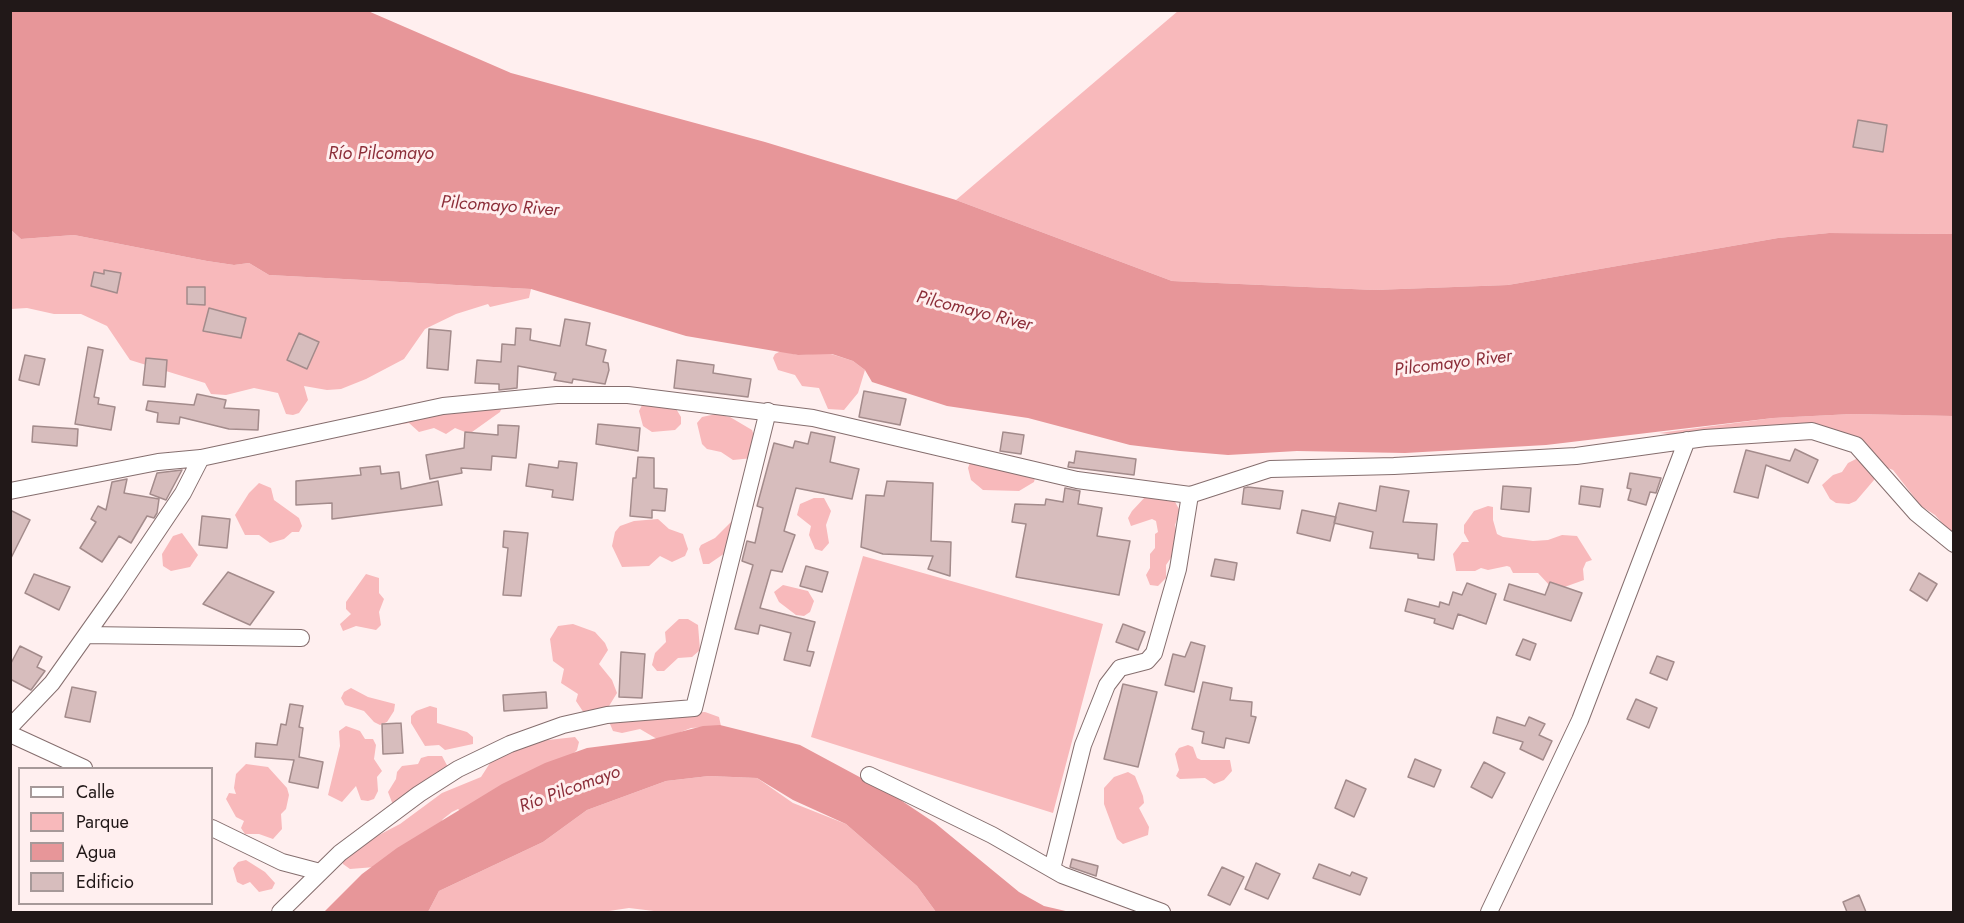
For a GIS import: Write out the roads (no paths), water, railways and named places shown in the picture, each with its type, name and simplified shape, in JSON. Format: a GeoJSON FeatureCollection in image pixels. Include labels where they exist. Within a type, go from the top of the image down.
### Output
{"type":"FeatureCollection","features":[{"type":"Feature","properties":{"kind":"street"},"geometry":{"type":"LineString","coordinates":[[10,491],[159,462],[201,458],[442,406],[557,395],[628,395],[813,418],[1077,480],[1190,495],[1270,469],[1394,466],[1576,456],[1687,440],[1812,431],[1856,445],[1916,513],[1953,544]]}},
{"type":"Feature","properties":{"kind":"street"},"geometry":{"type":"LineString","coordinates":[[279,912],[340,853],[419,794],[458,770],[510,744],[563,725],[607,715],[694,708],[768,411]]}},
{"type":"Feature","properties":{"kind":"street"},"geometry":{"type":"LineString","coordinates":[[1489,912],[1580,720],[1687,440]]}},
{"type":"Feature","properties":{"kind":"street"},"geometry":{"type":"LineString","coordinates":[[10,727],[52,683],[183,493],[201,458]]}},
{"type":"Feature","properties":{"kind":"street"},"geometry":{"type":"LineString","coordinates":[[1052,869],[1083,746],[1107,685],[1120,668],[1148,661],[1154,654],[1178,569],[1190,495]]}},
{"type":"Feature","properties":{"kind":"street"},"geometry":{"type":"LineString","coordinates":[[86,635],[300,638]]}},
{"type":"Feature","properties":{"kind":"street"},"geometry":{"type":"LineString","coordinates":[[10,734],[82,767]]}},
{"type":"Feature","properties":{"kind":"street"},"geometry":{"type":"LineString","coordinates":[[869,775],[992,835],[1062,875],[1162,912]]}},
{"type":"Feature","properties":{"kind":"street"},"geometry":{"type":"LineString","coordinates":[[213,828],[282,862],[320,872]]}},
{"type":"Feature","properties":{"kind":"water","name":"Río Pilcomayo"},"geometry":{"type":"Polygon","coordinates":[[[10,11],[368,11],[511,73],[765,142],[956,200],[1172,281],[1374,290],[1508,285],[1778,238],[1829,233],[1953,234],[1953,416],[1852,414],[1773,418],[1546,445],[1405,453],[1297,451],[1228,455],[1180,451],[1130,445],[1028,418],[947,406],[872,382],[865,370],[853,361],[832,354],[798,355],[686,336],[531,289],[269,275],[249,263],[234,265],[207,261],[74,235],[21,239],[10,229],[10,11]]]}},
{"type":"Feature","properties":{"kind":"water"},"geometry":{"type":"Polygon","coordinates":[[[720,725],[800,745],[893,795],[935,823],[1019,892],[1044,906],[1070,912],[936,912],[917,886],[846,824],[793,800],[757,778],[709,776],[666,781],[587,810],[543,842],[439,891],[428,912],[324,912],[362,874],[397,848],[502,784],[545,763],[587,748],[649,740],[703,726],[720,725]]]}},
{"type":"Feature","properties":{"kind":"water label","name":"Pilcomayo River"},"geometry":{"type":"Point","coordinates":[500,207]}},
{"type":"Feature","properties":{"kind":"water label","name":"Pilcomayo River"},"geometry":{"type":"Point","coordinates":[974,312]}},
{"type":"Feature","properties":{"kind":"water label","name":"Pilcomayo River"},"geometry":{"type":"Point","coordinates":[1453,364]}}]}
